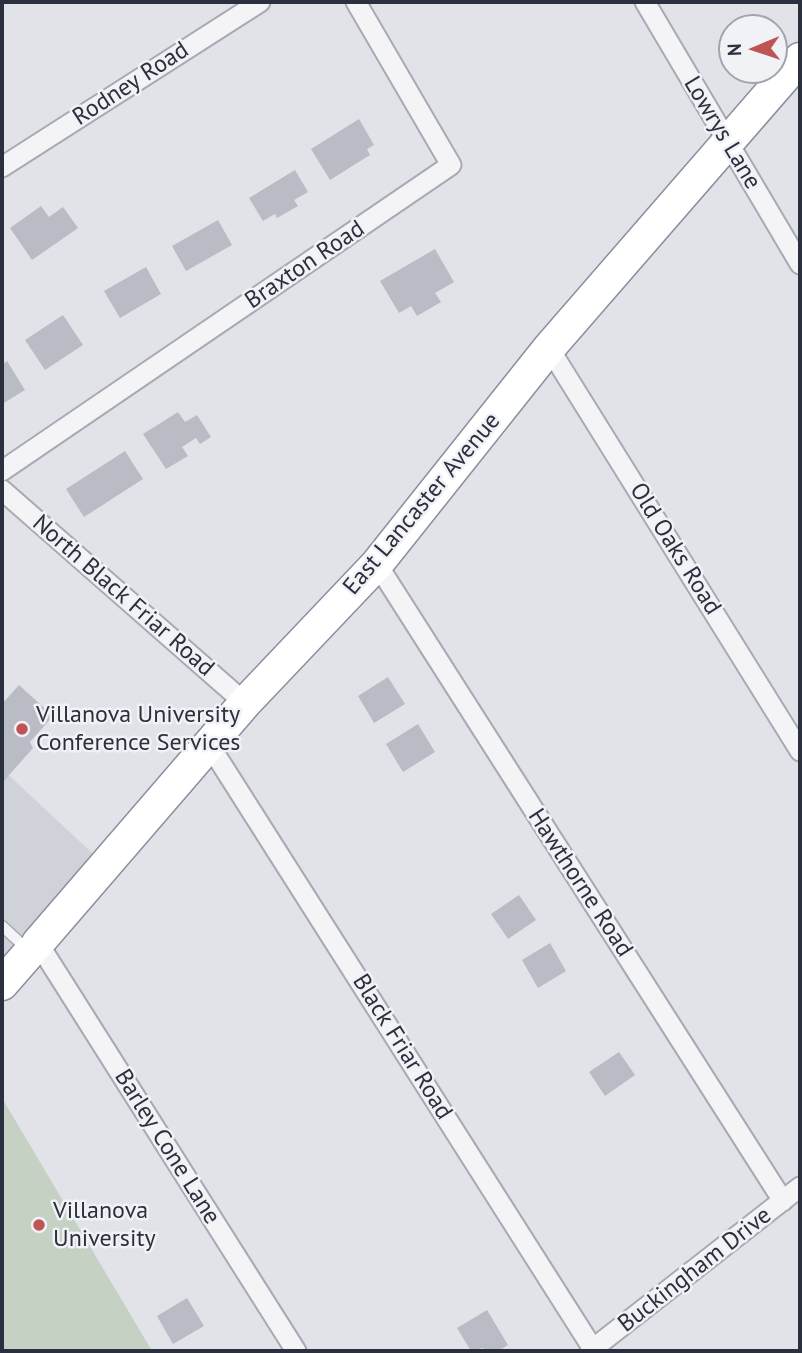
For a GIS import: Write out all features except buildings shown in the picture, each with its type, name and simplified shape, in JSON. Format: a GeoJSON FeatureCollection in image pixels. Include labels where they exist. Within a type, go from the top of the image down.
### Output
{"type":"FeatureCollection","features":[{"type":"Feature","properties":{"kind":"highway","name":"East Lancaster Avenue"},"geometry":{"type":"LineString","coordinates":[[2,984],[211,746],[245,703],[377,565],[549,348],[800,59]]}},
{"type":"Feature","properties":{"kind":"street","name":"Rodney Road"},"geometry":{"type":"LineString","coordinates":[[2,167],[260,2]]}},
{"type":"Feature","properties":{"kind":"street","name":"Braxton Road"},"geometry":{"type":"LineString","coordinates":[[2,471],[451,165],[356,2]]}},
{"type":"Feature","properties":{"kind":"street","name":"Lowrys Lane"},"geometry":{"type":"LineString","coordinates":[[645,2],[800,264]]}},
{"type":"Feature","properties":{"kind":"street","name":"Old Oaks Road"},"geometry":{"type":"LineString","coordinates":[[549,348],[800,751]]}},
{"type":"Feature","properties":{"kind":"street","name":"North Black Friar Road"},"geometry":{"type":"LineString","coordinates":[[2,490],[245,703]]}},
{"type":"Feature","properties":{"kind":"street","name":"Hawthorne Road"},"geometry":{"type":"LineString","coordinates":[[377,565],[783,1201]]}},
{"type":"Feature","properties":{"kind":"street","name":"Black Friar Road"},"geometry":{"type":"LineString","coordinates":[[211,746],[592,1350]]}},
{"type":"Feature","properties":{"kind":"street","name":"Barley Cone Lane"},"geometry":{"type":"LineString","coordinates":[[34,947],[296,1351]]}},
{"type":"Feature","properties":{"kind":"street","name":"Buckingham Drive"},"geometry":{"type":"LineString","coordinates":[[592,1350],[800,1188]]}},
{"type":"Feature","properties":{"kind":"lane"},"geometry":{"type":"LineString","coordinates":[[2,926],[34,947]]}},
{"type":"Feature","properties":{"kind":"shaded area"},"geometry":{"type":"Polygon","coordinates":[[[2,769],[105,865],[2,983],[2,769]]]}},
{"type":"Feature","properties":{"kind":"green space","name":"Villanova University"},"geometry":{"type":"Polygon","coordinates":[[[2,1098],[152,1351],[2,1351],[2,1098]]]}},
{"type":"Feature","properties":{"kind":"place","name":"Villanova University Conference Services"},"geometry":{"type":"Point","coordinates":[22,729]}},
{"type":"Feature","properties":{"kind":"place","name":"Villanova University"},"geometry":{"type":"Point","coordinates":[39,1225]}}]}
